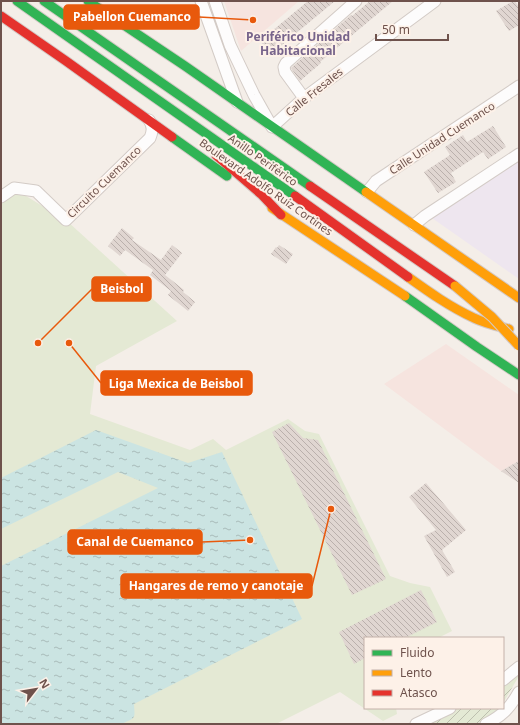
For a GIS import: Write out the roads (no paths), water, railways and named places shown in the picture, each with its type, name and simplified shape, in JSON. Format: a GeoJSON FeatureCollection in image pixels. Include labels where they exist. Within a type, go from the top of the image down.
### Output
{"type":"FeatureCollection","features":[{"type":"Feature","properties":{"kind":"main road","name":"Anillo Periférico"},"geometry":{"type":"LineString","coordinates":[[17,1],[250,164],[425,289],[475,320],[511,330],[519,334]]}},
{"type":"Feature","properties":{"kind":"main road","name":"Anillo Periférico"},"geometry":{"type":"LineString","coordinates":[[44,1],[455,286],[492,317],[519,346]]}},
{"type":"Feature","properties":{"kind":"main road"},"geometry":{"type":"LineString","coordinates":[[88,1],[272,126],[519,298]]}},
{"type":"Feature","properties":{"kind":"main road","name":"Boulevard Adolfo Ruiz Cortines"},"geometry":{"type":"LineString","coordinates":[[1,16],[148,119],[281,215],[402,294],[519,375]]}},
{"type":"Feature","properties":{"kind":"main road"},"geometry":{"type":"LineString","coordinates":[[186,120],[208,147],[261,194],[281,215]]}},
{"type":"Feature","properties":{"kind":"street"},"geometry":{"type":"LineString","coordinates":[[201,1],[237,102]]}},
{"type":"Feature","properties":{"kind":"street"},"geometry":{"type":"LineString","coordinates":[[215,1],[230,45],[254,95],[272,126]]}},
{"type":"Feature","properties":{"kind":"street"},"geometry":{"type":"LineString","coordinates":[[304,98],[285,72],[284,67],[286,63],[356,1]]}},
{"type":"Feature","properties":{"kind":"street","name":"Calle Fresales"},"geometry":{"type":"LineString","coordinates":[[272,126],[304,98],[434,1]]}},
{"type":"Feature","properties":{"kind":"street"},"geometry":{"type":"LineString","coordinates":[[223,61],[236,56]]}},
{"type":"Feature","properties":{"kind":"street","name":"Calle Unidad Cuemanco"},"geometry":{"type":"LineString","coordinates":[[367,192],[376,181],[519,86]]}},
{"type":"Feature","properties":{"kind":"street","name":"Circuito Cuemanco"},"geometry":{"type":"LineString","coordinates":[[1,197],[14,188],[36,191],[66,220],[150,138],[153,130],[148,119]]}},
{"type":"Feature","properties":{"kind":"street","name":"Circuito Cuemanco"},"geometry":{"type":"LineString","coordinates":[[148,140],[169,134]]}},
{"type":"Feature","properties":{"kind":"street"},"geometry":{"type":"LineString","coordinates":[[414,225],[425,216],[519,154]]}},
{"type":"Feature","properties":{"kind":"street"},"geometry":{"type":"LineString","coordinates":[[504,679],[519,666]]}},
{"type":"Feature","properties":{"kind":"street"},"geometry":{"type":"LineString","coordinates":[[486,724],[505,711],[519,692]]}},
{"type":"Feature","properties":{"kind":"street"},"geometry":{"type":"LineString","coordinates":[[416,724],[448,709]]}},
{"type":"Feature","properties":{"kind":"water"},"geometry":{"type":"Polygon","coordinates":[[[96,430],[188,463],[222,452],[302,619],[134,704],[134,717],[121,724],[1,724],[1,566],[158,488],[118,472],[1,529],[1,478],[96,430]]]}},
{"type":"Feature","properties":{"kind":"place","name":"Pabellon Cuemanco"},"geometry":{"type":"Point","coordinates":[253,20]}},
{"type":"Feature","properties":{"kind":"place","name":"Beisbol"},"geometry":{"type":"Point","coordinates":[38,343]}},
{"type":"Feature","properties":{"kind":"place","name":"Liga Mexica de Beisbol"},"geometry":{"type":"Point","coordinates":[69,343]}},
{"type":"Feature","properties":{"kind":"place","name":"Hangares de remo y canotaje"},"geometry":{"type":"Point","coordinates":[331,509]}},
{"type":"Feature","properties":{"kind":"place","name":"Canal de Cuemanco"},"geometry":{"type":"Point","coordinates":[250,540]}},
{"type":"Feature","properties":{"kind":"district","name":"Periférico Unidad Habitacional"},"geometry":{"type":"Point","coordinates":[298,44]}}]}
